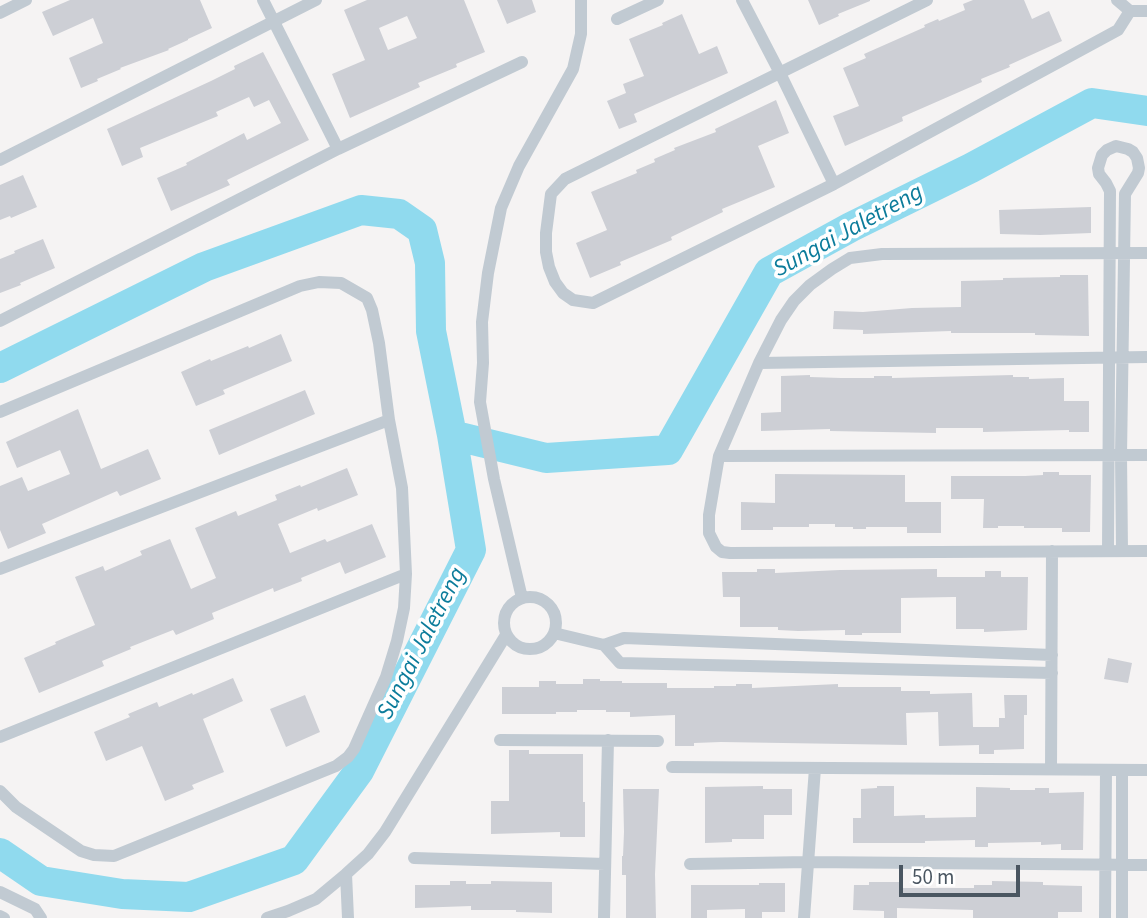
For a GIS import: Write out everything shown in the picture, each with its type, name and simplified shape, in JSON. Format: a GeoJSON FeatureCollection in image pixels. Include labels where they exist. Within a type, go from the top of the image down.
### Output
{"type":"FeatureCollection","features":[{"type":"Feature","properties":{"kind":"street"},"geometry":{"type":"LineString","coordinates":[[0,13],[26,0]]}},
{"type":"Feature","properties":{"kind":"street"},"geometry":{"type":"LineString","coordinates":[[263,0],[338,149]]}},
{"type":"Feature","properties":{"kind":"street"},"geometry":{"type":"LineString","coordinates":[[0,160],[316,0]]}},
{"type":"Feature","properties":{"kind":"street"},"geometry":{"type":"LineString","coordinates":[[522,598],[494,479],[480,402],[482,322],[488,273],[501,208],[519,166],[573,69],[582,34],[581,0]]}},
{"type":"Feature","properties":{"kind":"street"},"geometry":{"type":"LineString","coordinates":[[617,19],[658,0]]}},
{"type":"Feature","properties":{"kind":"street"},"geometry":{"type":"LineString","coordinates":[[742,0],[834,184]]}},
{"type":"Feature","properties":{"kind":"street"},"geometry":{"type":"LineString","coordinates":[[927,0],[557,185],[551,194],[546,252],[555,282],[563,293],[573,300],[593,303],[834,184],[1118,30],[1130,11]]}},
{"type":"Feature","properties":{"kind":"street"},"geometry":{"type":"LineString","coordinates":[[1117,0],[1130,11],[1147,11]]}},
{"type":"Feature","properties":{"kind":"street"},"geometry":{"type":"LineString","coordinates":[[0,321],[338,149],[522,62]]}},
{"type":"Feature","properties":{"kind":"street"},"geometry":{"type":"LineString","coordinates":[[1108,551],[1115,455],[1123,357],[1125,194],[1138,173],[1139,163],[1133,152],[1116,146],[1102,155],[1098,168],[1110,191],[1109,357],[1115,455],[1122,551]]}},
{"type":"Feature","properties":{"kind":"street"},"geometry":{"type":"LineString","coordinates":[[1147,253],[881,254],[850,258],[810,285],[794,301],[781,320],[759,363],[719,456],[709,515],[709,533],[716,547],[722,552],[1147,551]]}},
{"type":"Feature","properties":{"kind":"street"},"geometry":{"type":"LineString","coordinates":[[0,412],[300,286],[319,282],[341,283],[367,298],[372,310],[402,488],[406,574],[404,608],[386,677],[354,749],[337,766],[114,856],[94,855],[81,850],[16,807],[0,791]]}},
{"type":"Feature","properties":{"kind":"street"},"geometry":{"type":"LineString","coordinates":[[759,363],[1147,358]]}},
{"type":"Feature","properties":{"kind":"street"},"geometry":{"type":"LineString","coordinates":[[0,569],[389,420]]}},
{"type":"Feature","properties":{"kind":"street"},"geometry":{"type":"LineString","coordinates":[[719,456],[1147,456]]}},
{"type":"Feature","properties":{"kind":"street"},"geometry":{"type":"LineString","coordinates":[[1051,769],[1052,551]]}},
{"type":"Feature","properties":{"kind":"street"},"geometry":{"type":"LineString","coordinates":[[0,737],[406,574]]}},
{"type":"Feature","properties":{"kind":"street"},"geometry":{"type":"LineString","coordinates":[[522,598],[540,600],[554,613],[554,633],[548,642],[539,647],[520,648],[506,635],[503,624],[505,613],[512,604],[522,598]]}},
{"type":"Feature","properties":{"kind":"street"},"geometry":{"type":"LineString","coordinates":[[554,633],[604,645],[624,638],[1052,655]]}},
{"type":"Feature","properties":{"kind":"street"},"geometry":{"type":"LineString","coordinates":[[267,918],[316,899],[368,854],[385,832],[506,635]]}},
{"type":"Feature","properties":{"kind":"street"},"geometry":{"type":"LineString","coordinates":[[604,645],[620,663],[1052,673]]}},
{"type":"Feature","properties":{"kind":"street"},"geometry":{"type":"LineString","coordinates":[[500,740],[658,741]]}},
{"type":"Feature","properties":{"kind":"street"},"geometry":{"type":"LineString","coordinates":[[604,918],[608,740]]}},
{"type":"Feature","properties":{"kind":"street"},"geometry":{"type":"LineString","coordinates":[[672,767],[1147,770]]}},
{"type":"Feature","properties":{"kind":"street"},"geometry":{"type":"LineString","coordinates":[[804,918],[815,768]]}},
{"type":"Feature","properties":{"kind":"street"},"geometry":{"type":"LineString","coordinates":[[1105,918],[1106,770]]}},
{"type":"Feature","properties":{"kind":"street"},"geometry":{"type":"LineString","coordinates":[[1122,770],[1122,918]]}},
{"type":"Feature","properties":{"kind":"street"},"geometry":{"type":"LineString","coordinates":[[414,858],[606,864]]}},
{"type":"Feature","properties":{"kind":"street"},"geometry":{"type":"LineString","coordinates":[[690,864],[808,862],[1147,865]]}},
{"type":"Feature","properties":{"kind":"street"},"geometry":{"type":"LineString","coordinates":[[346,874],[348,918]]}},
{"type":"Feature","properties":{"kind":"street"},"geometry":{"type":"LineString","coordinates":[[0,892],[35,909],[41,918]]}},
{"type":"Feature","properties":{"kind":"building"},"geometry":{"type":"Polygon","coordinates":[[[70,0],[200,0],[212,28],[81,88],[69,58],[103,43],[93,18],[53,36],[42,12],[70,0]]]}},
{"type":"Feature","properties":{"kind":"building"},"geometry":{"type":"Polygon","coordinates":[[[367,0],[464,0],[485,52],[418,83],[420,87],[350,118],[332,74],[365,60],[344,10],[367,0]],[[407,16],[379,28],[388,50],[417,38],[407,16]]]}},
{"type":"Feature","properties":{"kind":"building"},"geometry":{"type":"Polygon","coordinates":[[[497,0],[532,0],[536,12],[507,24],[497,0]]]}},
{"type":"Feature","properties":{"kind":"building"},"geometry":{"type":"Polygon","coordinates":[[[808,0],[870,0],[870,1],[819,25],[808,0]]]}},
{"type":"Feature","properties":{"kind":"building"},"geometry":{"type":"Polygon","coordinates":[[[973,0],[1024,0],[1032,19],[1049,11],[1062,41],[981,79],[982,82],[902,117],[903,121],[845,146],[833,116],[859,106],[843,68],[866,58],[864,54],[925,27],[924,25],[965,10],[963,4],[973,0]]]}},
{"type":"Feature","properties":{"kind":"building"},"geometry":{"type":"Polygon","coordinates":[[[682,14],[699,54],[717,46],[728,73],[634,114],[637,122],[619,129],[607,101],[626,93],[623,84],[644,76],[629,39],[682,14]]]}},
{"type":"Feature","properties":{"kind":"building"},"geometry":{"type":"Polygon","coordinates":[[[263,52],[309,140],[227,180],[230,185],[171,211],[157,178],[187,165],[186,163],[244,133],[247,140],[281,123],[269,100],[254,107],[249,97],[216,112],[218,116],[140,148],[143,157],[122,166],[107,129],[211,81],[263,52]]]}},
{"type":"Feature","properties":{"kind":"building"},"geometry":{"type":"Polygon","coordinates":[[[776,100],[789,133],[758,146],[775,187],[722,209],[723,212],[671,237],[672,240],[590,278],[576,243],[607,230],[591,192],[637,173],[636,170],[655,162],[654,159],[675,150],[674,148],[716,132],[715,129],[776,100]]]}},
{"type":"Feature","properties":{"kind":"building"},"geometry":{"type":"Polygon","coordinates":[[[23,175],[37,207],[0,220],[0,185],[23,175]]]}},
{"type":"Feature","properties":{"kind":"building"},"geometry":{"type":"Polygon","coordinates":[[[1091,207],[1091,233],[1000,234],[999,210],[1091,207]]]}},
{"type":"Feature","properties":{"kind":"building"},"geometry":{"type":"Polygon","coordinates":[[[43,239],[55,268],[0,293],[0,259],[43,239]]]}},
{"type":"Feature","properties":{"kind":"building"},"geometry":{"type":"Polygon","coordinates":[[[1088,275],[1089,336],[951,331],[863,334],[863,330],[833,329],[834,311],[961,307],[961,281],[1088,275]]]}},
{"type":"Feature","properties":{"kind":"building"},"geometry":{"type":"Polygon","coordinates":[[[281,334],[292,361],[223,390],[225,394],[196,406],[181,372],[281,334]]]}},
{"type":"Feature","properties":{"kind":"building"},"geometry":{"type":"Polygon","coordinates":[[[1013,375],[1029,379],[1064,378],[1064,401],[1089,401],[1089,432],[983,432],[983,428],[936,428],[936,433],[830,429],[761,431],[761,413],[781,412],[781,376],[841,378],[1013,375]]]}},
{"type":"Feature","properties":{"kind":"building"},"geometry":{"type":"Polygon","coordinates":[[[305,390],[315,414],[219,455],[209,430],[305,390]]]}},
{"type":"Feature","properties":{"kind":"building"},"geometry":{"type":"Polygon","coordinates":[[[78,409],[101,469],[148,449],[161,479],[120,496],[117,491],[42,524],[46,533],[8,549],[0,530],[0,486],[22,477],[28,491],[70,474],[60,450],[17,468],[6,442],[78,409]]]}},
{"type":"Feature","properties":{"kind":"building"},"geometry":{"type":"Polygon","coordinates":[[[347,468],[358,495],[278,524],[290,553],[372,524],[386,557],[345,574],[340,562],[274,592],[273,588],[212,613],[214,619],[176,635],[173,630],[130,647],[131,649],[102,661],[104,666],[39,693],[24,658],[95,625],[75,577],[103,566],[105,571],[142,555],[140,551],[170,539],[191,589],[216,578],[195,528],[236,511],[238,516],[277,500],[275,495],[347,468]]]}},
{"type":"Feature","properties":{"kind":"building"},"geometry":{"type":"Polygon","coordinates":[[[1043,472],[1091,475],[1090,532],[1062,532],[1062,528],[1024,526],[983,528],[984,499],[951,499],[951,476],[1025,476],[1043,475],[1043,472]]]}},
{"type":"Feature","properties":{"kind":"building"},"geometry":{"type":"Polygon","coordinates":[[[775,474],[905,475],[905,502],[941,502],[941,533],[907,533],[907,527],[853,529],[835,527],[835,524],[741,530],[741,502],[775,503],[775,474]]]}},
{"type":"Feature","properties":{"kind":"building"},"geometry":{"type":"Polygon","coordinates":[[[757,569],[775,569],[775,573],[937,569],[937,577],[985,577],[985,571],[1001,571],[1001,577],[1028,577],[1027,630],[984,632],[984,629],[956,629],[956,597],[901,598],[901,633],[845,635],[845,630],[798,631],[778,630],[778,627],[740,627],[740,597],[723,597],[722,572],[757,572],[757,569]]]}},
{"type":"Feature","properties":{"kind":"building"},"geometry":{"type":"Polygon","coordinates":[[[1108,658],[1132,663],[1128,683],[1104,679],[1108,658]]]}},
{"type":"Feature","properties":{"kind":"building"},"geometry":{"type":"Polygon","coordinates":[[[233,678],[243,701],[203,719],[224,772],[192,785],[194,789],[165,801],[142,746],[106,761],[94,732],[157,702],[159,707],[233,678]]]}},
{"type":"Feature","properties":{"kind":"building"},"geometry":{"type":"Polygon","coordinates":[[[583,679],[622,683],[667,683],[667,688],[714,688],[736,684],[752,684],[752,688],[838,684],[838,687],[901,687],[901,691],[930,691],[930,694],[972,693],[973,727],[999,727],[999,718],[1005,718],[1004,695],[1027,695],[1024,749],[994,750],[994,754],[979,754],[979,745],[939,746],[938,712],[906,713],[907,745],[721,742],[694,743],[694,746],[675,746],[675,715],[630,717],[630,712],[606,710],[502,714],[502,687],[539,687],[539,681],[583,684],[583,679]]]}},
{"type":"Feature","properties":{"kind":"building"},"geometry":{"type":"Polygon","coordinates":[[[305,695],[320,732],[286,747],[270,709],[305,695]]]}},
{"type":"Feature","properties":{"kind":"building"},"geometry":{"type":"Polygon","coordinates":[[[509,750],[529,750],[529,754],[583,754],[585,837],[560,837],[560,832],[491,834],[491,801],[509,801],[509,750]]]}},
{"type":"Feature","properties":{"kind":"building"},"geometry":{"type":"Polygon","coordinates":[[[763,786],[763,789],[792,789],[792,815],[764,815],[764,839],[732,839],[732,842],[705,843],[705,787],[763,786]]]}},
{"type":"Feature","properties":{"kind":"building"},"geometry":{"type":"Polygon","coordinates":[[[894,786],[894,816],[925,815],[925,818],[976,817],[976,787],[1010,790],[1049,788],[1049,793],[1084,792],[1083,850],[1061,850],[1061,844],[1041,845],[1041,842],[988,843],[988,847],[975,847],[975,840],[853,843],[853,818],[861,818],[861,789],[894,786]]]}},
{"type":"Feature","properties":{"kind":"building"},"geometry":{"type":"Polygon","coordinates":[[[623,789],[659,789],[656,918],[626,918],[626,875],[622,875],[623,789]]]}},
{"type":"Feature","properties":{"kind":"building"},"geometry":{"type":"Polygon","coordinates":[[[450,881],[466,881],[466,884],[491,884],[491,881],[552,882],[552,913],[471,910],[471,906],[415,908],[415,885],[450,885],[450,881]]]}},
{"type":"Feature","properties":{"kind":"building"},"geometry":{"type":"Polygon","coordinates":[[[992,881],[1082,886],[1082,912],[1058,912],[1058,918],[973,918],[973,910],[897,908],[897,918],[884,918],[884,911],[853,910],[854,885],[899,882],[899,888],[974,888],[974,885],[992,885],[992,881]]]}},
{"type":"Feature","properties":{"kind":"building"},"geometry":{"type":"Polygon","coordinates":[[[785,883],[785,912],[762,912],[762,918],[745,918],[745,909],[707,910],[707,918],[691,918],[691,885],[785,883]]]}},
{"type":"Feature","properties":{"kind":"waterway","name":"Sungai Jaletreng"},"geometry":{"type":"LineString","coordinates":[[0,853],[41,881],[122,894],[189,897],[294,860],[359,771],[471,550],[452,435],[546,458],[668,450],[769,272],[1092,103],[1147,111]]}},
{"type":"Feature","properties":{"kind":"waterway"},"geometry":{"type":"LineString","coordinates":[[0,368],[204,267],[361,210],[399,214],[422,230],[430,263],[431,331],[452,435]]}}]}
